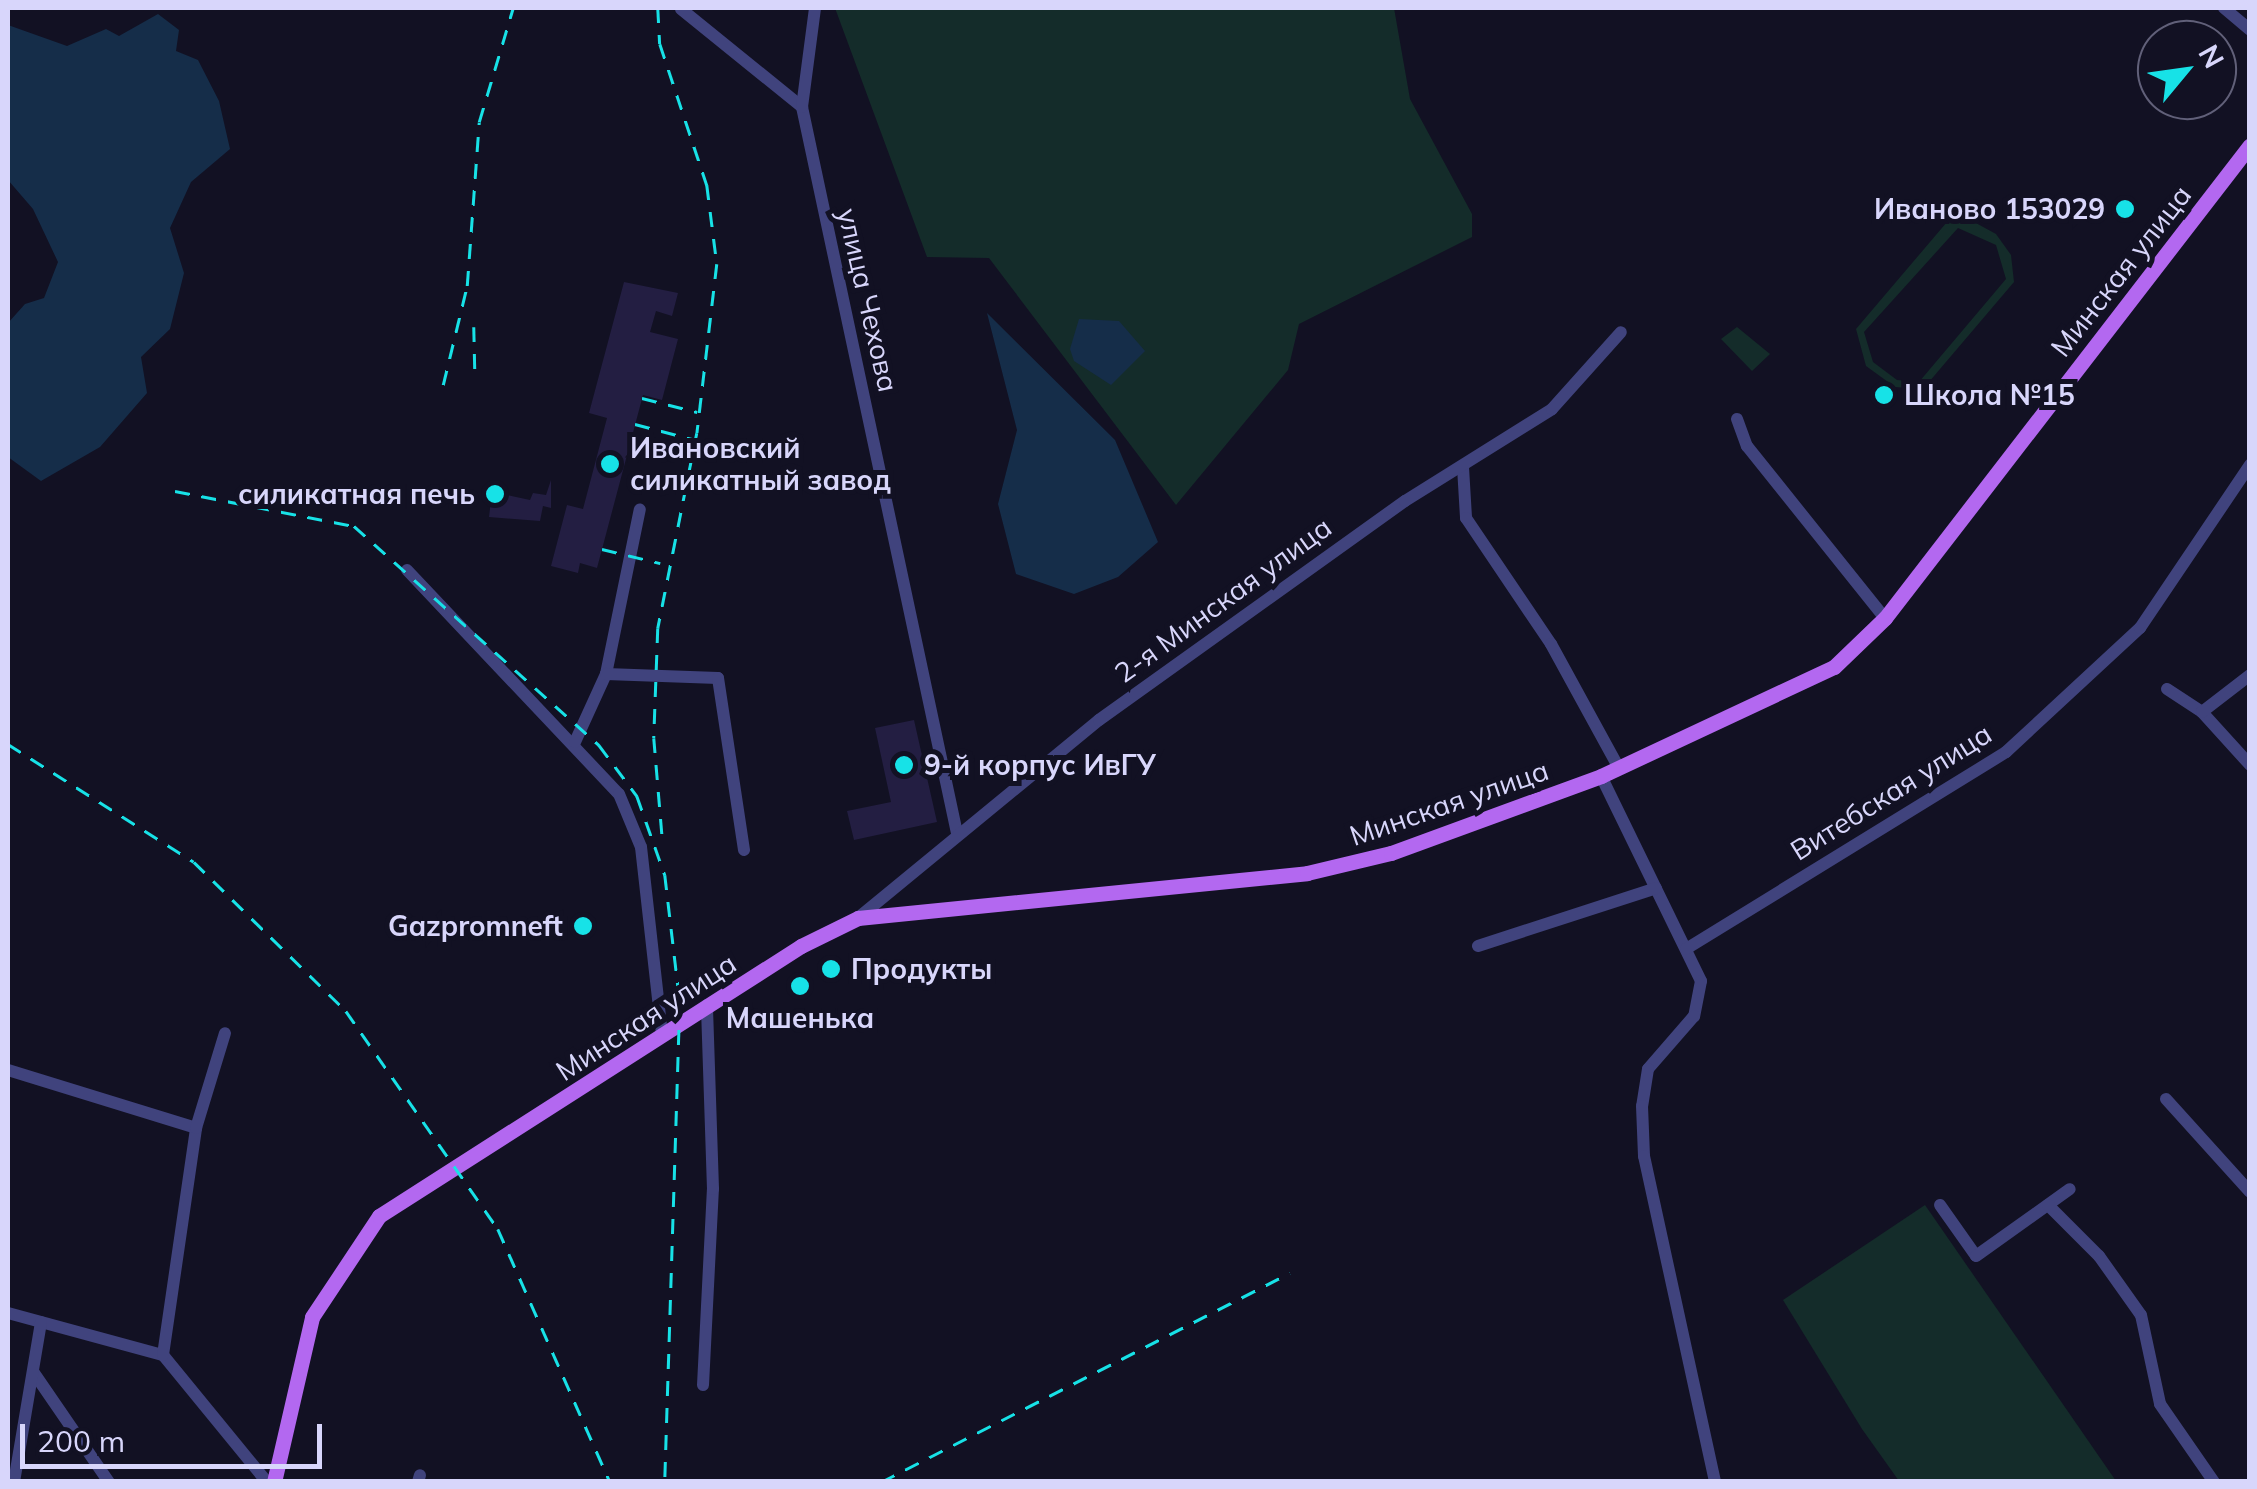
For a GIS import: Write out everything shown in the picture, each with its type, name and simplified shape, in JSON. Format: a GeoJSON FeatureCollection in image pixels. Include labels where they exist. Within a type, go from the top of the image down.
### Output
{"type":"FeatureCollection","features":[{"type":"Feature","properties":{"kind":"main road","name":"Минская улица"},"geometry":{"type":"LineString","coordinates":[[271,1482],[312,1316],[344,1261],[379,1216],[707,1005],[858,918],[1306,874],[1435,840],[1601,776],[1834,667],[1884,618],[2250,145]]}},
{"type":"Feature","properties":{"kind":"street","name":"улица Чехова"},"geometry":{"type":"LineString","coordinates":[[814,8],[802,106],[958,833]]}},
{"type":"Feature","properties":{"kind":"street"},"geometry":{"type":"LineString","coordinates":[[2224,8],[2250,30]]}},
{"type":"Feature","properties":{"kind":"street"},"geometry":{"type":"LineString","coordinates":[[681,9],[802,106]]}},
{"type":"Feature","properties":{"kind":"street","name":"2-я Минская улица"},"geometry":{"type":"LineString","coordinates":[[858,918],[1099,720],[1405,500],[1463,468],[1552,409],[1620,332]]}},
{"type":"Feature","properties":{"kind":"street"},"geometry":{"type":"LineString","coordinates":[[1737,419],[1747,446],[1884,618]]}},
{"type":"Feature","properties":{"kind":"street","name":"Витебская улица"},"geometry":{"type":"LineString","coordinates":[[1686,949],[2006,752],[2140,628],[2250,465]]}},
{"type":"Feature","properties":{"kind":"street"},"geometry":{"type":"LineString","coordinates":[[1463,468],[1466,518],[1551,644],[1619,768]]}},
{"type":"Feature","properties":{"kind":"street"},"geometry":{"type":"LineString","coordinates":[[575,742],[606,674],[640,509]]}},
{"type":"Feature","properties":{"kind":"street"},"geometry":{"type":"LineString","coordinates":[[407,570],[575,742],[619,794],[641,847],[662,1034]]}},
{"type":"Feature","properties":{"kind":"street"},"geometry":{"type":"LineString","coordinates":[[606,674],[718,678],[744,850]]}},
{"type":"Feature","properties":{"kind":"street"},"geometry":{"type":"LineString","coordinates":[[2202,712],[2250,675]]}},
{"type":"Feature","properties":{"kind":"street"},"geometry":{"type":"LineString","coordinates":[[2168,688],[2202,712],[2250,765]]}},
{"type":"Feature","properties":{"kind":"street"},"geometry":{"type":"LineString","coordinates":[[1601,776],[1701,981],[1694,1016],[1648,1069],[1644,1156],[1715,1482]]}},
{"type":"Feature","properties":{"kind":"street"},"geometry":{"type":"LineString","coordinates":[[1478,946],[1656,888]]}},
{"type":"Feature","properties":{"kind":"street"},"geometry":{"type":"LineString","coordinates":[[702,1385],[712,1190],[707,1005]]}},
{"type":"Feature","properties":{"kind":"street"},"geometry":{"type":"LineString","coordinates":[[164,1355],[196,1128],[224,1033]]}},
{"type":"Feature","properties":{"kind":"street"},"geometry":{"type":"LineString","coordinates":[[8,1070],[196,1128]]}},
{"type":"Feature","properties":{"kind":"street"},"geometry":{"type":"LineString","coordinates":[[2166,1100],[2250,1192]]}},
{"type":"Feature","properties":{"kind":"street"},"geometry":{"type":"LineString","coordinates":[[1940,1205],[1976,1256],[2070,1189]]}},
{"type":"Feature","properties":{"kind":"street"},"geometry":{"type":"LineString","coordinates":[[2048,1205],[2099,1256],[2141,1314],[2160,1404],[2214,1482]]}},
{"type":"Feature","properties":{"kind":"street"},"geometry":{"type":"LineString","coordinates":[[8,1313],[164,1355],[271,1482]]}},
{"type":"Feature","properties":{"kind":"street"},"geometry":{"type":"LineString","coordinates":[[14,1482],[42,1322]]}},
{"type":"Feature","properties":{"kind":"street"},"geometry":{"type":"LineString","coordinates":[[34,1372],[110,1482]]}},
{"type":"Feature","properties":{"kind":"green space"},"geometry":{"type":"Polygon","coordinates":[[[835,8],[1394,8],[1410,99],[1472,214],[1472,237],[1299,324],[1288,370],[1176,505],[989,258],[927,257],[835,8]]]}},
{"type":"Feature","properties":{"kind":"green space"},"geometry":{"type":"Polygon","coordinates":[[[1947,222],[1974,222],[1996,234],[2011,255],[2014,282],[1923,389],[1895,387],[1866,366],[1856,329],[1947,222]],[[1958,228],[1864,332],[1873,362],[1897,380],[1919,382],[2006,279],[1996,245],[1958,228]]]}},
{"type":"Feature","properties":{"kind":"green space"},"geometry":{"type":"Polygon","coordinates":[[[1737,327],[1770,354],[1752,371],[1721,339],[1737,327]]]}},
{"type":"Feature","properties":{"kind":"green space"},"geometry":{"type":"Polygon","coordinates":[[[1925,1205],[2116,1481],[1899,1481],[1862,1429],[1783,1300],[1925,1205]]]}},
{"type":"Feature","properties":{"kind":"water"},"geometry":{"type":"Polygon","coordinates":[[[158,14],[179,30],[176,51],[198,60],[219,101],[230,149],[191,182],[170,228],[184,273],[170,329],[141,357],[147,393],[100,447],[41,481],[8,457],[8,323],[25,304],[44,298],[58,262],[33,209],[8,180],[8,25],[67,46],[106,29],[119,36],[158,14]]]}},
{"type":"Feature","properties":{"kind":"water"},"geometry":{"type":"Polygon","coordinates":[[[987,313],[1115,440],[1158,542],[1118,577],[1074,594],[1016,574],[998,504],[1017,430],[987,313]]]}},
{"type":"Feature","properties":{"kind":"water"},"geometry":{"type":"Polygon","coordinates":[[[1079,319],[1119,321],[1145,351],[1111,385],[1074,361],[1070,349],[1079,319]]]}},
{"type":"Feature","properties":{"kind":"building","name":"Ивановский силикатный завод"},"geometry":{"type":"Polygon","coordinates":[[[624,282],[678,293],[672,316],[656,311],[650,332],[678,339],[662,400],[643,395],[597,568],[580,563],[578,573],[551,566],[567,505],[583,509],[607,418],[589,413],[624,282]]]}},
{"type":"Feature","properties":{"kind":"building","name":"силикатная печь"},"geometry":{"type":"Polygon","coordinates":[[[551,480],[551,508],[543,506],[540,521],[489,517],[492,492],[530,500],[533,493],[546,495],[551,480]]]}},
{"type":"Feature","properties":{"kind":"building","name":"9-й корпус ИвГУ"},"geometry":{"type":"Polygon","coordinates":[[[914,720],[937,822],[854,840],[847,811],[891,802],[875,728],[914,720]]]}},
{"type":"Feature","properties":{"kind":"railway"},"geometry":{"type":"LineString","coordinates":[[443,385],[467,286],[479,122],[513,8]]}},
{"type":"Feature","properties":{"kind":"railway"},"geometry":{"type":"LineString","coordinates":[[658,8],[660,44],[707,185],[717,264],[697,433],[658,628],[654,738],[663,845]]}},
{"type":"Feature","properties":{"kind":"railway"},"geometry":{"type":"LineString","coordinates":[[474,327],[475,370]]}},
{"type":"Feature","properties":{"kind":"railway"},"geometry":{"type":"LineString","coordinates":[[642,398],[697,412]]}},
{"type":"Feature","properties":{"kind":"railway"},"geometry":{"type":"LineString","coordinates":[[635,424],[692,439]]}},
{"type":"Feature","properties":{"kind":"railway"},"geometry":{"type":"LineString","coordinates":[[175,491],[354,526],[599,745],[637,796],[665,875],[680,1003],[665,1482]]}},
{"type":"Feature","properties":{"kind":"railway"},"geometry":{"type":"LineString","coordinates":[[602,549],[660,563]]}},
{"type":"Feature","properties":{"kind":"railway"},"geometry":{"type":"LineString","coordinates":[[8,744],[194,862],[346,1011],[498,1229],[610,1482]]}},
{"type":"Feature","properties":{"kind":"railway"},"geometry":{"type":"LineString","coordinates":[[881,1482],[1290,1273]]}},
{"type":"Feature","properties":{"kind":"place","name":"Иваново 153029"},"geometry":{"type":"Point","coordinates":[2125,209]}},
{"type":"Feature","properties":{"kind":"place","name":"Школа №15"},"geometry":{"type":"Point","coordinates":[1884,395]}},
{"type":"Feature","properties":{"kind":"place","name":"Ивановский силикатный завод"},"geometry":{"type":"Point","coordinates":[610,464]}},
{"type":"Feature","properties":{"kind":"place","name":"силикатная печь"},"geometry":{"type":"Point","coordinates":[495,494]}},
{"type":"Feature","properties":{"kind":"place","name":"9-й корпус ИвГУ"},"geometry":{"type":"Point","coordinates":[904,765]}},
{"type":"Feature","properties":{"kind":"place","name":"Gazpromneft"},"geometry":{"type":"Point","coordinates":[583,926]}},
{"type":"Feature","properties":{"kind":"place","name":"Продукты"},"geometry":{"type":"Point","coordinates":[831,969]}},
{"type":"Feature","properties":{"kind":"place","name":"Машенька"},"geometry":{"type":"Point","coordinates":[800,986]}}]}
